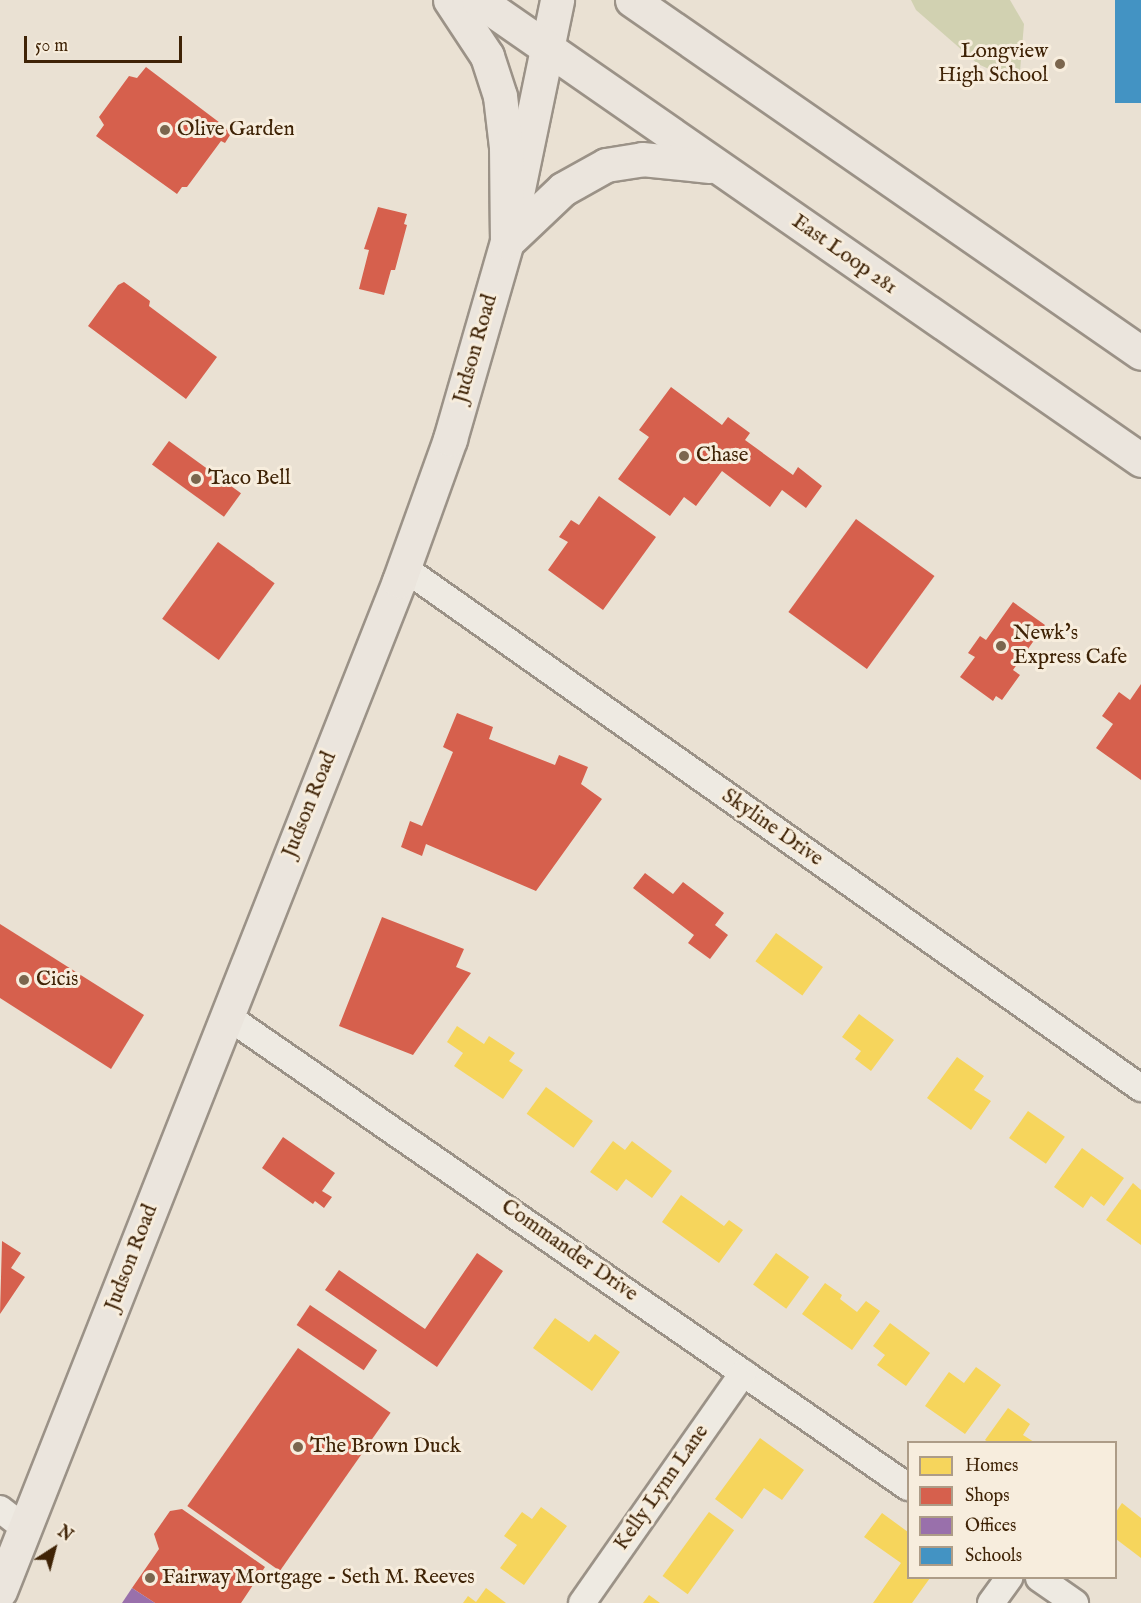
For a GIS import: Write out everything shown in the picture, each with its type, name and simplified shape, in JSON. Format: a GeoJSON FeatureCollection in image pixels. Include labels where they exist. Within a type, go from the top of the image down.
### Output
{"type":"FeatureCollection","features":[{"type":"Feature","properties":{"kind":"main road"},"geometry":{"type":"LineString","coordinates":[[450,0],[487,56],[500,96],[506,147],[507,242]]}},
{"type":"Feature","properties":{"kind":"main road","name":"East Loop 281"},"geometry":{"type":"LineString","coordinates":[[478,0],[1141,460]]}},
{"type":"Feature","properties":{"kind":"main road","name":"Judson Road"},"geometry":{"type":"LineString","coordinates":[[0,1591],[8,1522],[228,1016],[404,568],[450,439],[507,242],[549,48],[557,0]]}},
{"type":"Feature","properties":{"kind":"main road"},"geometry":{"type":"LineString","coordinates":[[632,0],[1141,353]]}},
{"type":"Feature","properties":{"kind":"main road"},"geometry":{"type":"LineString","coordinates":[[667,0],[733,70]]}},
{"type":"Feature","properties":{"kind":"main road"},"geometry":{"type":"LineString","coordinates":[[507,242],[563,189],[606,165],[642,159],[715,166]]}},
{"type":"Feature","properties":{"kind":"main road"},"geometry":{"type":"LineString","coordinates":[[1097,430],[1141,446]]}},
{"type":"Feature","properties":{"kind":"street","name":"Skyline Drive"},"geometry":{"type":"LineString","coordinates":[[404,568],[1141,1088]]}},
{"type":"Feature","properties":{"kind":"street","name":"Commander Drive"},"geometry":{"type":"LineString","coordinates":[[228,1016],[486,1192],[907,1486]]}},
{"type":"Feature","properties":{"kind":"street","name":"Kelly Lynn Lane"},"geometry":{"type":"LineString","coordinates":[[582,1603],[743,1373]]}},
{"type":"Feature","properties":{"kind":"street"},"geometry":{"type":"LineString","coordinates":[[991,1603],[1008,1579]]}},
{"type":"Feature","properties":{"kind":"street"},"geometry":{"type":"LineString","coordinates":[[1040,1579],[1075,1603]]}},
{"type":"Feature","properties":{"kind":"green space"},"geometry":{"type":"Polygon","coordinates":[[[911,0],[1010,0],[1024,24],[1019,83],[978,64],[916,10],[911,0]]]}},
{"type":"Feature","properties":{"kind":"building: Homes"},"geometry":{"type":"Polygon","coordinates":[[[776,933],[823,967],[802,995],[755,961],[776,933]]]}},
{"type":"Feature","properties":{"kind":"building: Homes"},"geometry":{"type":"Polygon","coordinates":[[[859,1014],[894,1040],[871,1071],[855,1059],[861,1051],[842,1037],[859,1014]]]}},
{"type":"Feature","properties":{"kind":"building: Homes"},"geometry":{"type":"Polygon","coordinates":[[[457,1026],[484,1044],[489,1036],[515,1053],[509,1061],[523,1070],[503,1099],[454,1066],[463,1053],[447,1042],[457,1026]]]}},
{"type":"Feature","properties":{"kind":"building: Homes"},"geometry":{"type":"Polygon","coordinates":[[[957,1057],[984,1076],[974,1090],[991,1101],[971,1130],[927,1098],[957,1057]]]}},
{"type":"Feature","properties":{"kind":"building: Homes"},"geometry":{"type":"Polygon","coordinates":[[[546,1087],[593,1121],[574,1148],[527,1114],[546,1087]]]}},
{"type":"Feature","properties":{"kind":"building: Homes"},"geometry":{"type":"Polygon","coordinates":[[[1028,1111],[1065,1137],[1046,1164],[1009,1138],[1028,1111]]]}},
{"type":"Feature","properties":{"kind":"building: Homes"},"geometry":{"type":"Polygon","coordinates":[[[613,1141],[625,1150],[632,1141],[672,1171],[652,1198],[626,1179],[617,1191],[590,1172],[613,1141]]]}},
{"type":"Feature","properties":{"kind":"building: Homes"},"geometry":{"type":"Polygon","coordinates":[[[1082,1148],[1124,1178],[1104,1206],[1091,1196],[1083,1208],[1054,1187],[1082,1148]]]}},
{"type":"Feature","properties":{"kind":"building: Homes"},"geometry":{"type":"Polygon","coordinates":[[[1133,1183],[1141,1190],[1141,1245],[1106,1220],[1133,1183]]]}},
{"type":"Feature","properties":{"kind":"building: Homes"},"geometry":{"type":"Polygon","coordinates":[[[681,1195],[724,1226],[729,1220],[743,1230],[719,1263],[662,1222],[681,1195]]]}},
{"type":"Feature","properties":{"kind":"building: Homes"},"geometry":{"type":"Polygon","coordinates":[[[776,1253],[809,1277],[786,1309],[753,1285],[776,1253]]]}},
{"type":"Feature","properties":{"kind":"building: Homes"},"geometry":{"type":"Polygon","coordinates":[[[825,1283],[842,1295],[840,1299],[857,1312],[866,1301],[880,1311],[852,1350],[802,1314],[825,1283]]]}},
{"type":"Feature","properties":{"kind":"building: Homes"},"geometry":{"type":"Polygon","coordinates":[[[555,1318],[589,1342],[595,1334],[620,1352],[592,1391],[533,1348],[555,1318]]]}},
{"type":"Feature","properties":{"kind":"building: Homes"},"geometry":{"type":"Polygon","coordinates":[[[890,1323],[930,1353],[906,1386],[877,1365],[885,1355],[873,1346],[890,1323]]]}},
{"type":"Feature","properties":{"kind":"building: Homes"},"geometry":{"type":"Polygon","coordinates":[[[976,1367],[1001,1385],[965,1434],[925,1406],[949,1372],[964,1383],[976,1367]]]}},
{"type":"Feature","properties":{"kind":"building: Homes"},"geometry":{"type":"Polygon","coordinates":[[[1008,1408],[1030,1424],[1023,1435],[1032,1441],[985,1440],[1008,1408]]]}},
{"type":"Feature","properties":{"kind":"building: Homes"},"geometry":{"type":"Polygon","coordinates":[[[760,1438],[804,1470],[782,1500],[764,1488],[742,1519],[715,1499],[760,1438]]]}},
{"type":"Feature","properties":{"kind":"building: Homes"},"geometry":{"type":"Polygon","coordinates":[[[1122,1503],[1141,1518],[1141,1558],[1117,1540],[1117,1510],[1122,1503]]]}},
{"type":"Feature","properties":{"kind":"building: Homes"},"geometry":{"type":"Polygon","coordinates":[[[541,1507],[567,1526],[524,1585],[500,1568],[517,1545],[504,1536],[522,1512],[532,1519],[541,1507]]]}},
{"type":"Feature","properties":{"kind":"building: Homes"},"geometry":{"type":"Polygon","coordinates":[[[709,1512],[734,1530],[688,1594],[663,1576],[709,1512]]]}},
{"type":"Feature","properties":{"kind":"building: Homes"},"geometry":{"type":"Polygon","coordinates":[[[882,1513],[907,1531],[907,1579],[929,1579],[912,1603],[873,1603],[901,1563],[864,1537],[882,1513]]]}},
{"type":"Feature","properties":{"kind":"building: Homes"},"geometry":{"type":"Polygon","coordinates":[[[486,1588],[506,1603],[463,1603],[468,1596],[476,1602],[486,1588]]]}},
{"type":"Feature","properties":{"kind":"building: Homes"},"geometry":{"type":"Polygon","coordinates":[[[649,1595],[660,1603],[643,1603],[649,1595]]]}},
{"type":"Feature","properties":{"kind":"building: Shops","name":"Olive Garden"},"geometry":{"type":"Polygon","coordinates":[[[146,67],[232,132],[225,143],[221,141],[187,187],[182,187],[177,194],[96,136],[104,125],[99,117],[129,76],[137,78],[146,67]]]}},
{"type":"Feature","properties":{"kind":"building: Shops"},"geometry":{"type":"Polygon","coordinates":[[[378,207],[407,214],[404,224],[407,225],[395,270],[391,270],[384,295],[359,289],[369,250],[364,249],[378,207]]]}},
{"type":"Feature","properties":{"kind":"building: Shops"},"geometry":{"type":"Polygon","coordinates":[[[124,282],[150,301],[149,306],[217,357],[186,399],[88,326],[118,285],[124,282]]]}},
{"type":"Feature","properties":{"kind":"building: Shops","name":"Chase"},"geometry":{"type":"Polygon","coordinates":[[[671,387],[722,425],[728,417],[750,433],[745,440],[793,475],[798,467],[822,486],[806,508],[782,490],[770,507],[722,471],[696,506],[684,497],[670,516],[618,479],[649,437],[639,430],[671,387]]]}},
{"type":"Feature","properties":{"kind":"building: Shops","name":"Taco Bell"},"geometry":{"type":"Polygon","coordinates":[[[169,441],[241,493],[224,517],[152,464],[169,441]]]}},
{"type":"Feature","properties":{"kind":"building: Shops"},"geometry":{"type":"Polygon","coordinates":[[[599,496],[656,537],[603,610],[548,570],[568,542],[559,537],[571,520],[579,525],[599,496]]]}},
{"type":"Feature","properties":{"kind":"building: Shops"},"geometry":{"type":"Polygon","coordinates":[[[856,519],[934,576],[867,669],[788,612],[856,519]]]}},
{"type":"Feature","properties":{"kind":"building: Shops"},"geometry":{"type":"Polygon","coordinates":[[[218,542],[275,583],[219,660],[162,619],[218,542]]]}},
{"type":"Feature","properties":{"kind":"building: Shops","name":"Newk's Express Cafe"},"geometry":{"type":"Polygon","coordinates":[[[1013,602],[1045,625],[1013,670],[1020,675],[1002,700],[996,696],[993,701],[960,677],[975,657],[968,653],[980,636],[986,640],[1013,602]]]}},
{"type":"Feature","properties":{"kind":"building: Shops"},"geometry":{"type":"Polygon","coordinates":[[[1141,684],[1141,780],[1096,748],[1113,724],[1102,716],[1119,692],[1130,700],[1141,684]]]}},
{"type":"Feature","properties":{"kind":"building: Shops"},"geometry":{"type":"Polygon","coordinates":[[[457,713],[493,727],[489,739],[555,765],[559,755],[588,767],[581,784],[602,799],[536,891],[426,844],[422,856],[401,847],[410,821],[422,826],[453,752],[443,747],[457,713]]]}},
{"type":"Feature","properties":{"kind":"building: Shops"},"geometry":{"type":"Polygon","coordinates":[[[645,873],[673,894],[683,882],[724,913],[715,925],[728,935],[710,959],[688,943],[694,935],[633,888],[645,873]]]}},
{"type":"Feature","properties":{"kind":"building: Shops"},"geometry":{"type":"Polygon","coordinates":[[[382,917],[464,949],[456,967],[471,973],[413,1055],[339,1026],[382,917]]]}},
{"type":"Feature","properties":{"kind":"building: Shops"},"geometry":{"type":"Polygon","coordinates":[[[0,924],[144,1015],[111,1069],[0,998],[0,924]]]}},
{"type":"Feature","properties":{"kind":"building: Shops"},"geometry":{"type":"Polygon","coordinates":[[[283,1137],[335,1173],[322,1191],[332,1197],[324,1208],[315,1201],[313,1204],[262,1168],[283,1137]]]}},
{"type":"Feature","properties":{"kind":"building: Shops"},"geometry":{"type":"Polygon","coordinates":[[[2,1241],[21,1253],[11,1268],[25,1277],[0,1314],[2,1241]]]}},
{"type":"Feature","properties":{"kind":"building: Shops"},"geometry":{"type":"Polygon","coordinates":[[[477,1253],[503,1271],[437,1367],[325,1290],[339,1270],[425,1329],[477,1253]]]}},
{"type":"Feature","properties":{"kind":"building: Shops"},"geometry":{"type":"Polygon","coordinates":[[[310,1305],[377,1350],[364,1370],[297,1325],[310,1305]]]}},
{"type":"Feature","properties":{"kind":"building: Shops"},"geometry":{"type":"Polygon","coordinates":[[[298,1348],[391,1413],[280,1571],[187,1506],[298,1348]]]}},
{"type":"Feature","properties":{"kind":"building: Shops"},"geometry":{"type":"Polygon","coordinates":[[[182,1509],[265,1567],[241,1603],[155,1603],[132,1588],[159,1549],[154,1534],[170,1511],[182,1509]]]}},
{"type":"Feature","properties":{"kind":"building: Offices"},"geometry":{"type":"Polygon","coordinates":[[[132,1588],[155,1603],[122,1603],[132,1588]]]}},
{"type":"Feature","properties":{"kind":"building: Schools"},"geometry":{"type":"Polygon","coordinates":[[[1115,0],[1141,0],[1141,103],[1115,103],[1115,0]]]}},
{"type":"Feature","properties":{"kind":"place","name":"Longview High School"},"geometry":{"type":"Point","coordinates":[1060,64]}},
{"type":"Feature","properties":{"kind":"place","name":"Olive Garden"},"geometry":{"type":"Point","coordinates":[165,130]}},
{"type":"Feature","properties":{"kind":"place","name":"Chase"},"geometry":{"type":"Point","coordinates":[684,456]}},
{"type":"Feature","properties":{"kind":"place","name":"Taco Bell"},"geometry":{"type":"Point","coordinates":[196,479]}},
{"type":"Feature","properties":{"kind":"place","name":"Newk's Express Cafe"},"geometry":{"type":"Point","coordinates":[1001,646]}},
{"type":"Feature","properties":{"kind":"place","name":"Cicis"},"geometry":{"type":"Point","coordinates":[24,980]}},
{"type":"Feature","properties":{"kind":"place","name":"The Brown Duck"},"geometry":{"type":"Point","coordinates":[298,1447]}},
{"type":"Feature","properties":{"kind":"place","name":"Fairway Mortgage - Seth M. Reeves"},"geometry":{"type":"Point","coordinates":[150,1578]}}]}
